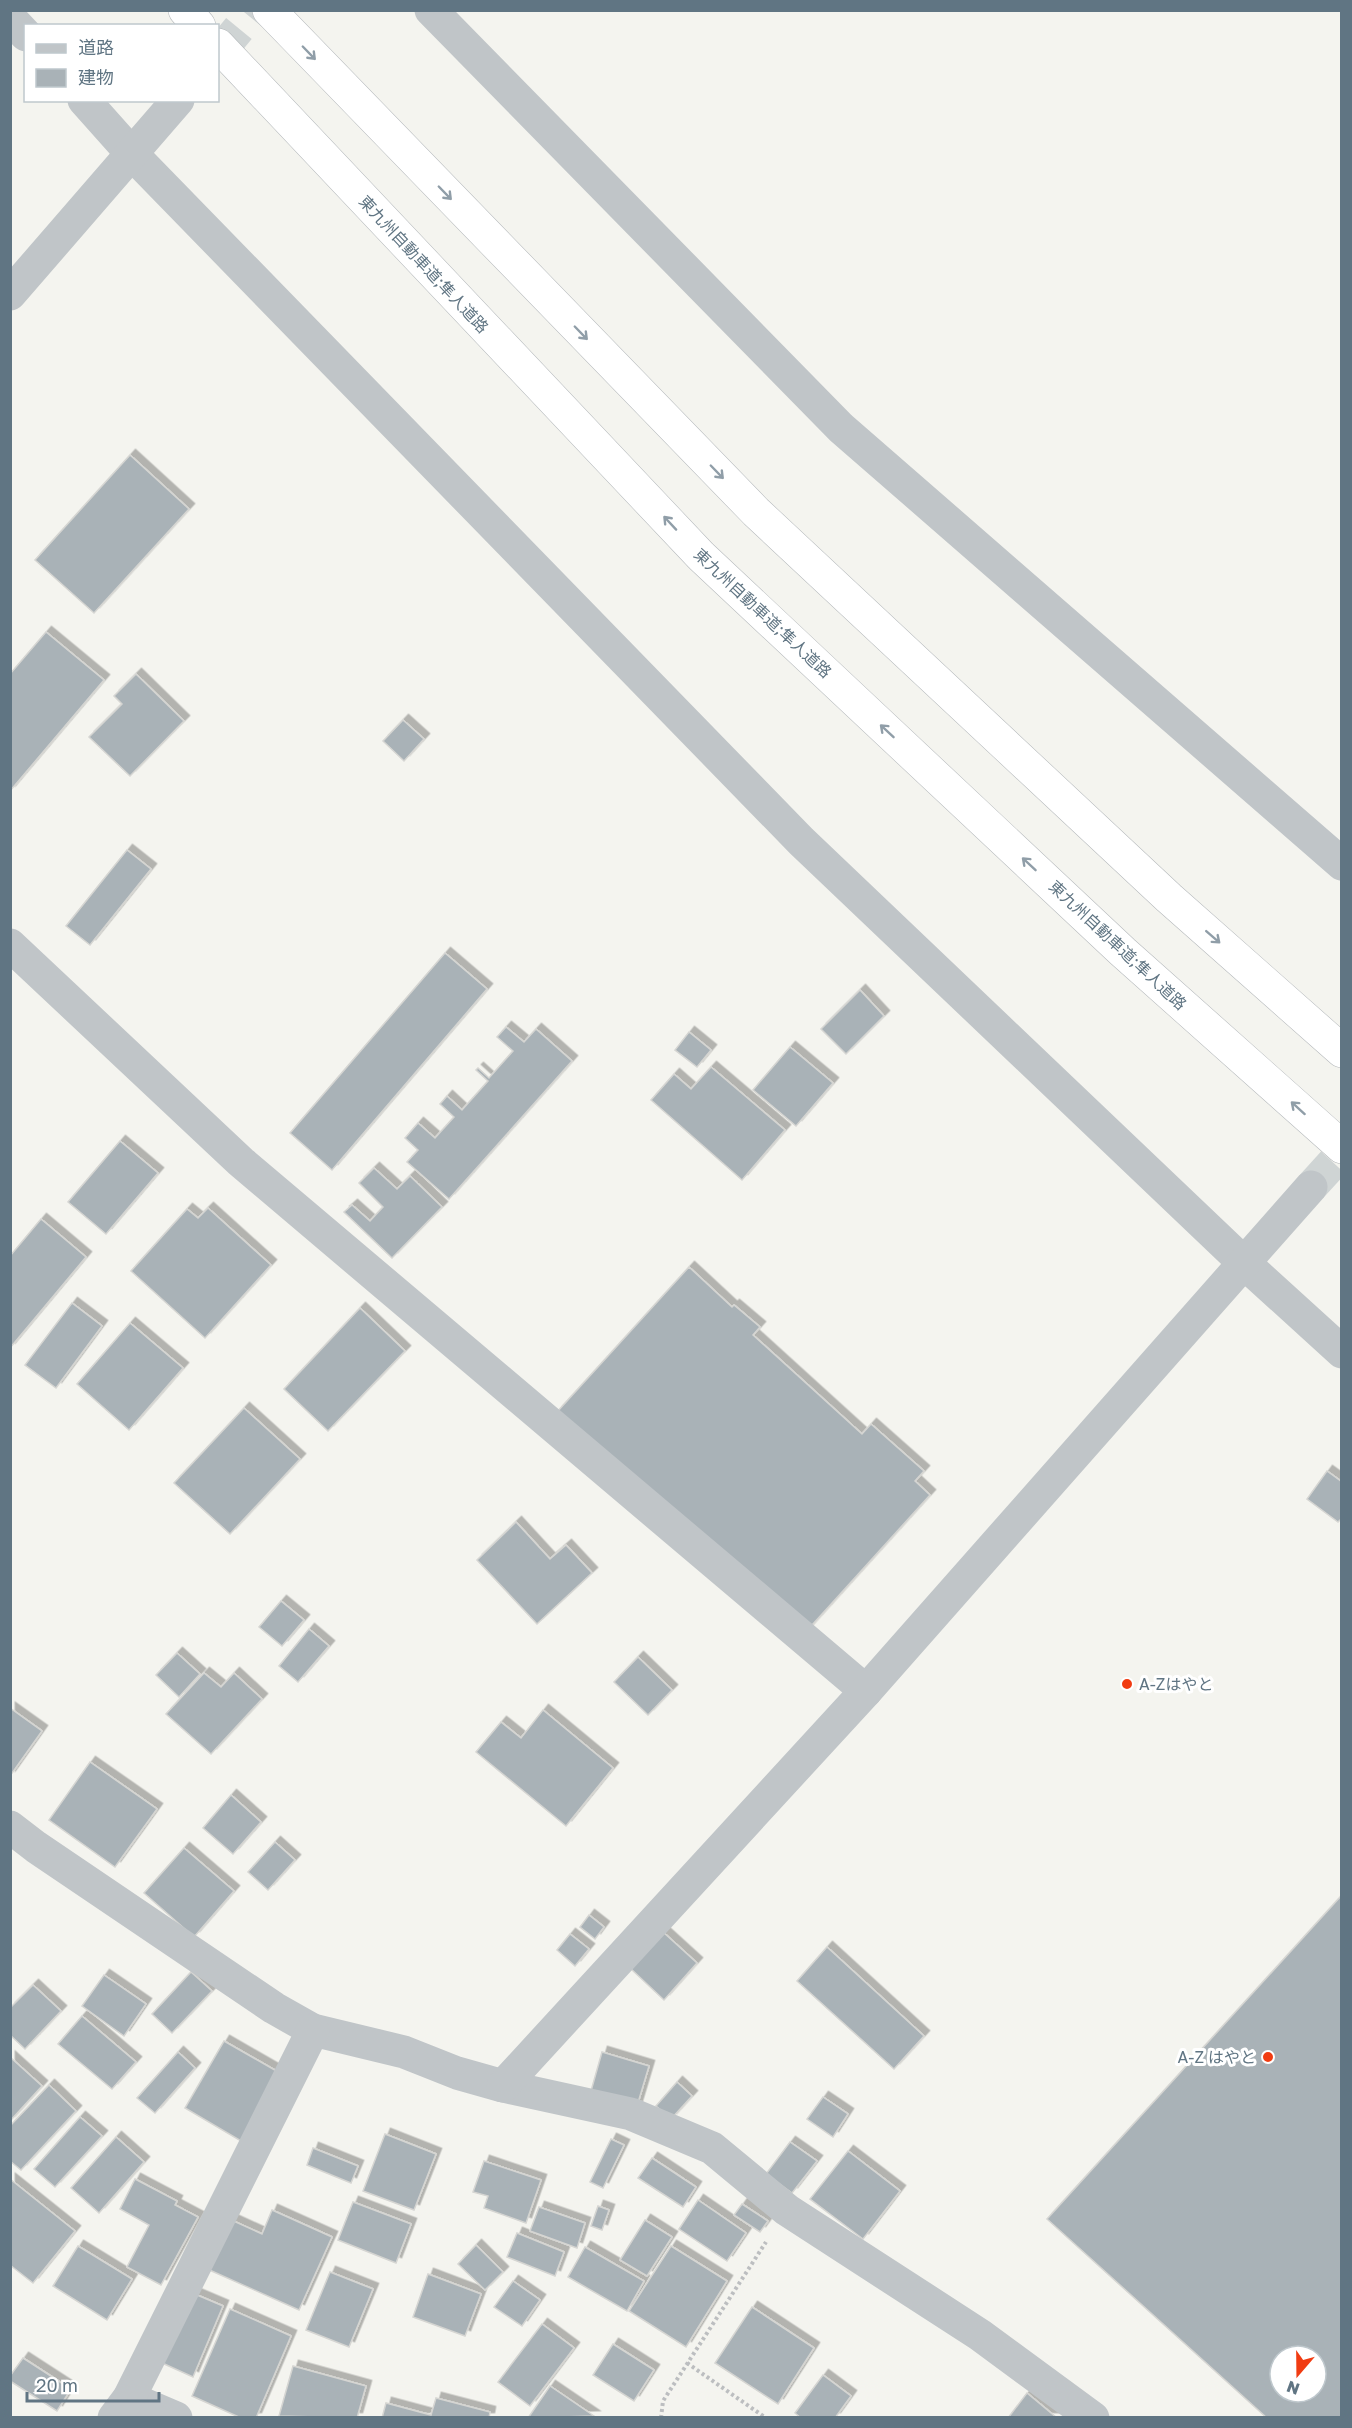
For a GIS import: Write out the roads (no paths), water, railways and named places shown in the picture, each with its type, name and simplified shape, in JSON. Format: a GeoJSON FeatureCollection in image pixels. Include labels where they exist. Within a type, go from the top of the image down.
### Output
{"type":"FeatureCollection","features":[{"type":"Feature","properties":{"kind":"highway"},"geometry":{"type":"LineString","coordinates":[[185,10],[197,24]]}},
{"type":"Feature","properties":{"kind":"highway"},"geometry":{"type":"LineString","coordinates":[[269,10],[756,512],[1169,898],[1341,1051]]}},
{"type":"Feature","properties":{"kind":"highway","name":"東九州自動車道;隼人道路"},"geometry":{"type":"LineString","coordinates":[[219,46],[701,556],[1123,952],[1341,1147]]}},
{"type":"Feature","properties":{"kind":"street"},"geometry":{"type":"LineString","coordinates":[[431,10],[841,428],[1341,864]]}},
{"type":"Feature","properties":{"kind":"street"},"geometry":{"type":"LineString","coordinates":[[10,18],[24,33]]}},
{"type":"Feature","properties":{"kind":"street"},"geometry":{"type":"LineString","coordinates":[[86,102],[133,156],[801,841],[1243,1262],[1341,1352]]}},
{"type":"Feature","properties":{"kind":"street"},"geometry":{"type":"LineString","coordinates":[[10,294],[133,156],[176,102]]}},
{"type":"Feature","properties":{"kind":"street"},"geometry":{"type":"LineString","coordinates":[[10,945],[242,1162],[866,1691]]}},
{"type":"Feature","properties":{"kind":"street"},"geometry":{"type":"LineString","coordinates":[[503,2086],[866,1691],[1311,1187]]}},
{"type":"Feature","properties":{"kind":"street"},"geometry":{"type":"LineString","coordinates":[[10,1827],[274,2008],[313,2030],[404,2052],[457,2073],[503,2086],[631,2114],[712,2148],[787,2210],[980,2335],[1093,2418]]}},
{"type":"Feature","properties":{"kind":"street"},"geometry":{"type":"LineString","coordinates":[[176,2418],[121,2408],[313,2030]]}},
{"type":"Feature","properties":{"kind":"tunnel"},"geometry":{"type":"LineString","coordinates":[[219,53],[254,10]]}},
{"type":"Feature","properties":{"kind":"tunnel"},"geometry":{"type":"LineString","coordinates":[[1311,1187],[1342,1153]]}},
{"type":"Feature","properties":{"kind":"place","name":"A-Zはやと"},"geometry":{"type":"Point","coordinates":[1127,1684]}},
{"type":"Feature","properties":{"kind":"place","name":"A-Z はやと"},"geometry":{"type":"Point","coordinates":[1268,2057]}}]}
